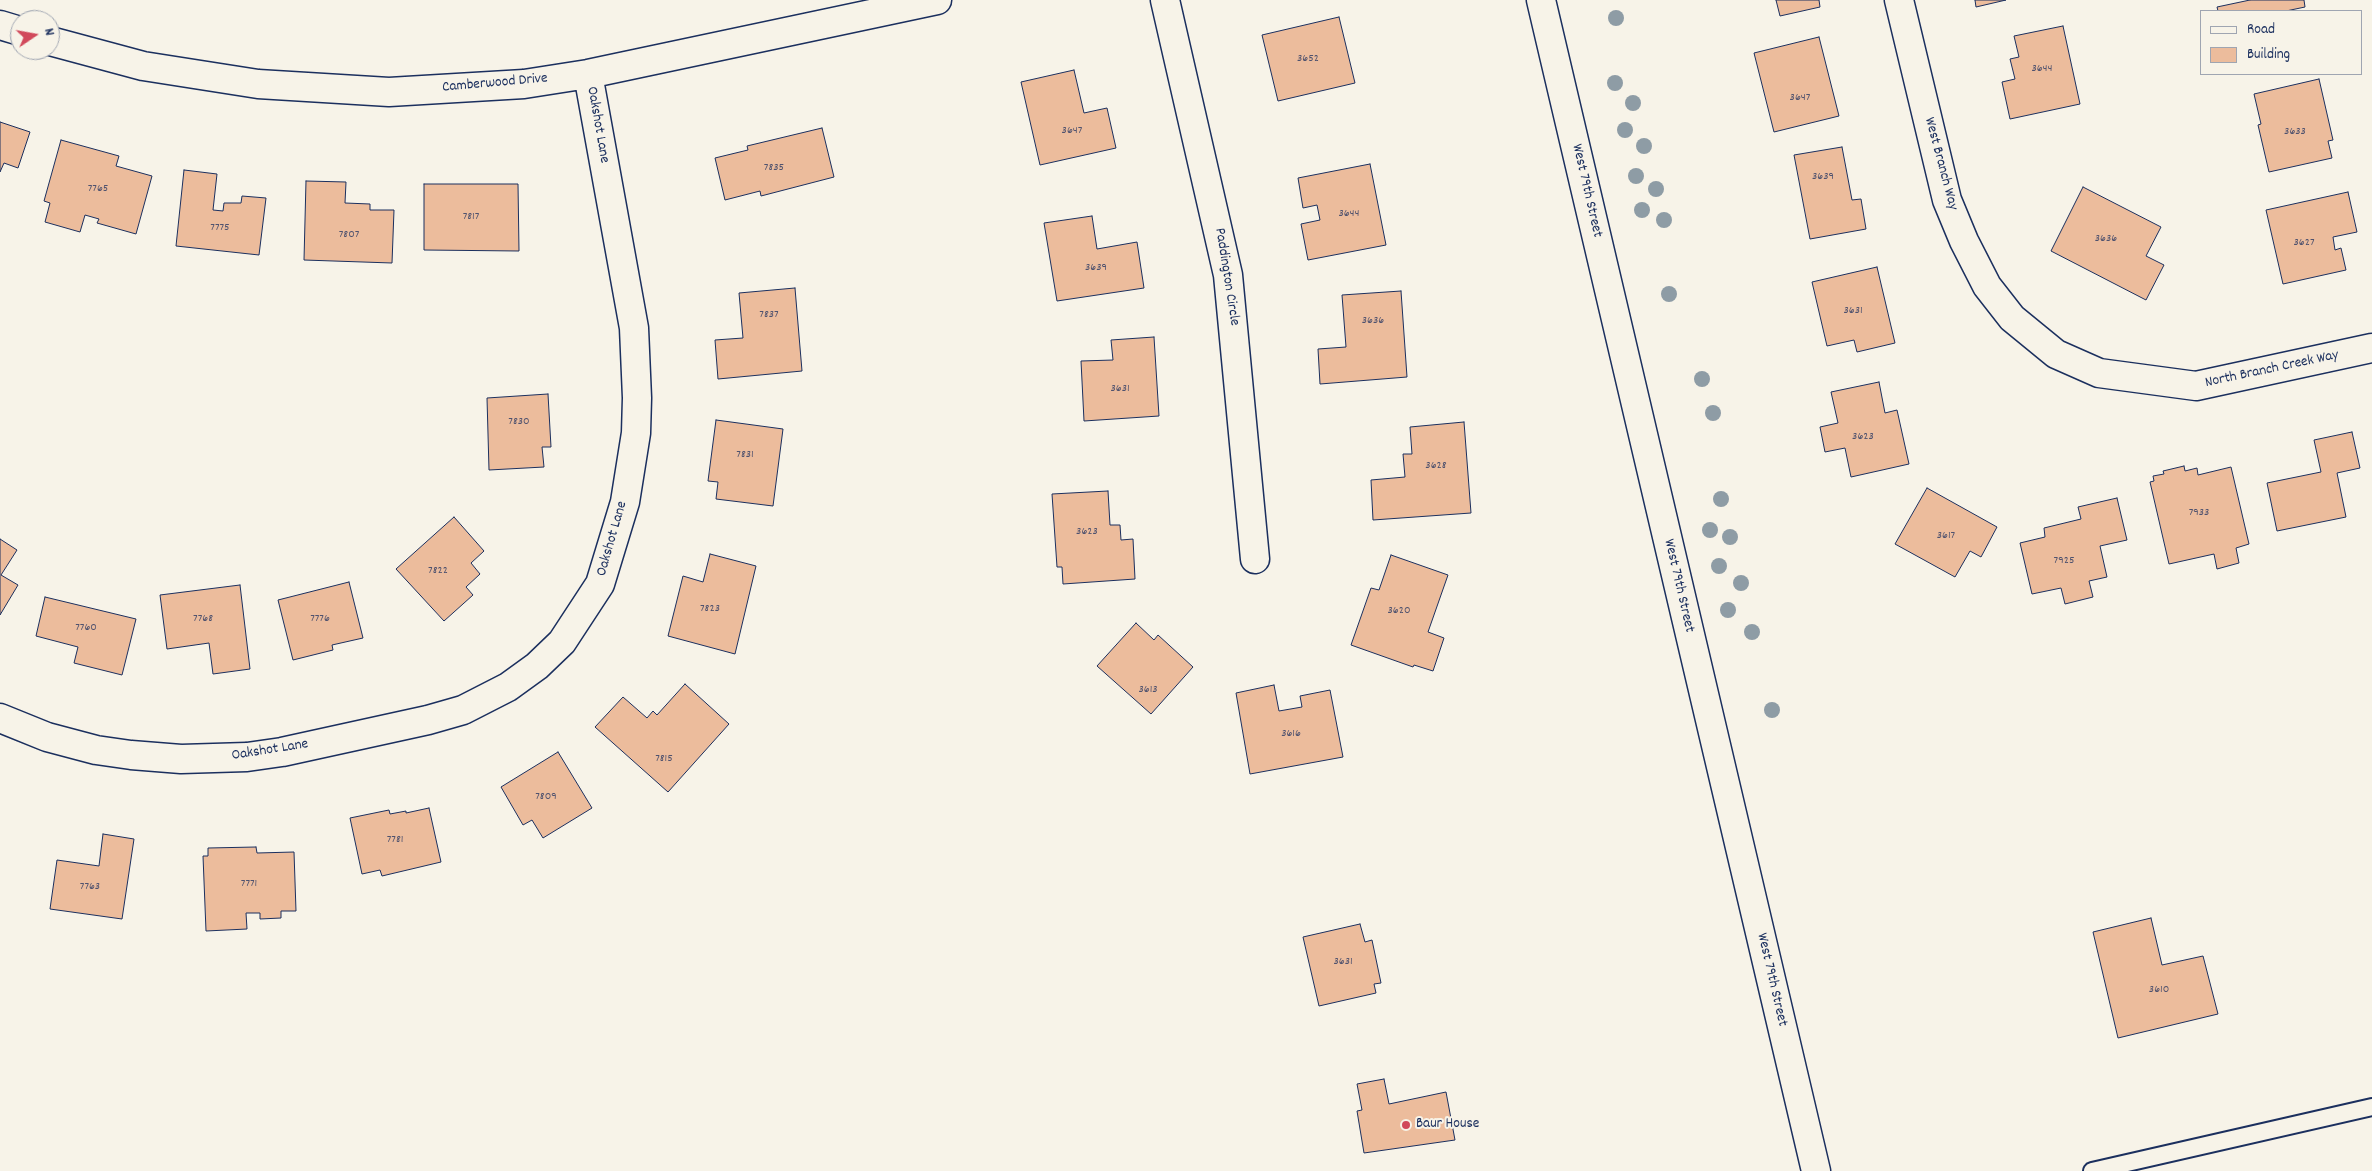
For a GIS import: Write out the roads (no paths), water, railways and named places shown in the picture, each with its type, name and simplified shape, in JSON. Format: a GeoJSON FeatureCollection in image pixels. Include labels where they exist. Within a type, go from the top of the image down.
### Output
{"type":"FeatureCollection","features":[{"type":"Feature","properties":{"kind":"street","name":"Camberwood Drive"},"geometry":{"type":"LineString","coordinates":[[60,44],[142,66],[258,84],[325,90],[389,92],[524,84],[588,74],[937,0]]}},
{"type":"Feature","properties":{"kind":"street","name":"Paddington Circle"},"geometry":{"type":"LineString","coordinates":[[1165,0],[1228,275],[1255,559]]}},
{"type":"Feature","properties":{"kind":"street","name":"West 79th Street"},"geometry":{"type":"LineString","coordinates":[[1541,0],[1816,1171]]}},
{"type":"Feature","properties":{"kind":"street","name":"West Branch Way"},"geometry":{"type":"LineString","coordinates":[[1898,0],[1947,200],[1964,241],[1986,286],[2012,318],[2056,354]]}},
{"type":"Feature","properties":{"kind":"street","name":"Oakshot Lane"},"geometry":{"type":"LineString","coordinates":[[0,718],[47,737],[96,750],[131,755],[182,759],[248,756],[282,752],[419,722],[463,710],[508,687],[536,666],[562,642],[600,584],[625,502],[636,433],[637,398],[634,328],[588,74]]}},
{"type":"Feature","properties":{"kind":"street","name":"North Branch Creek Way"},"geometry":{"type":"LineString","coordinates":[[2056,354],[2099,372],[2196,386],[2372,348]]}},
{"type":"Feature","properties":{"kind":"lane"},"geometry":{"type":"LineString","coordinates":[[2092,1171],[2372,1107]]}},
{"type":"Feature","properties":{"kind":"place","name":"Baur House"},"geometry":{"type":"Point","coordinates":[1406,1125]}}]}
